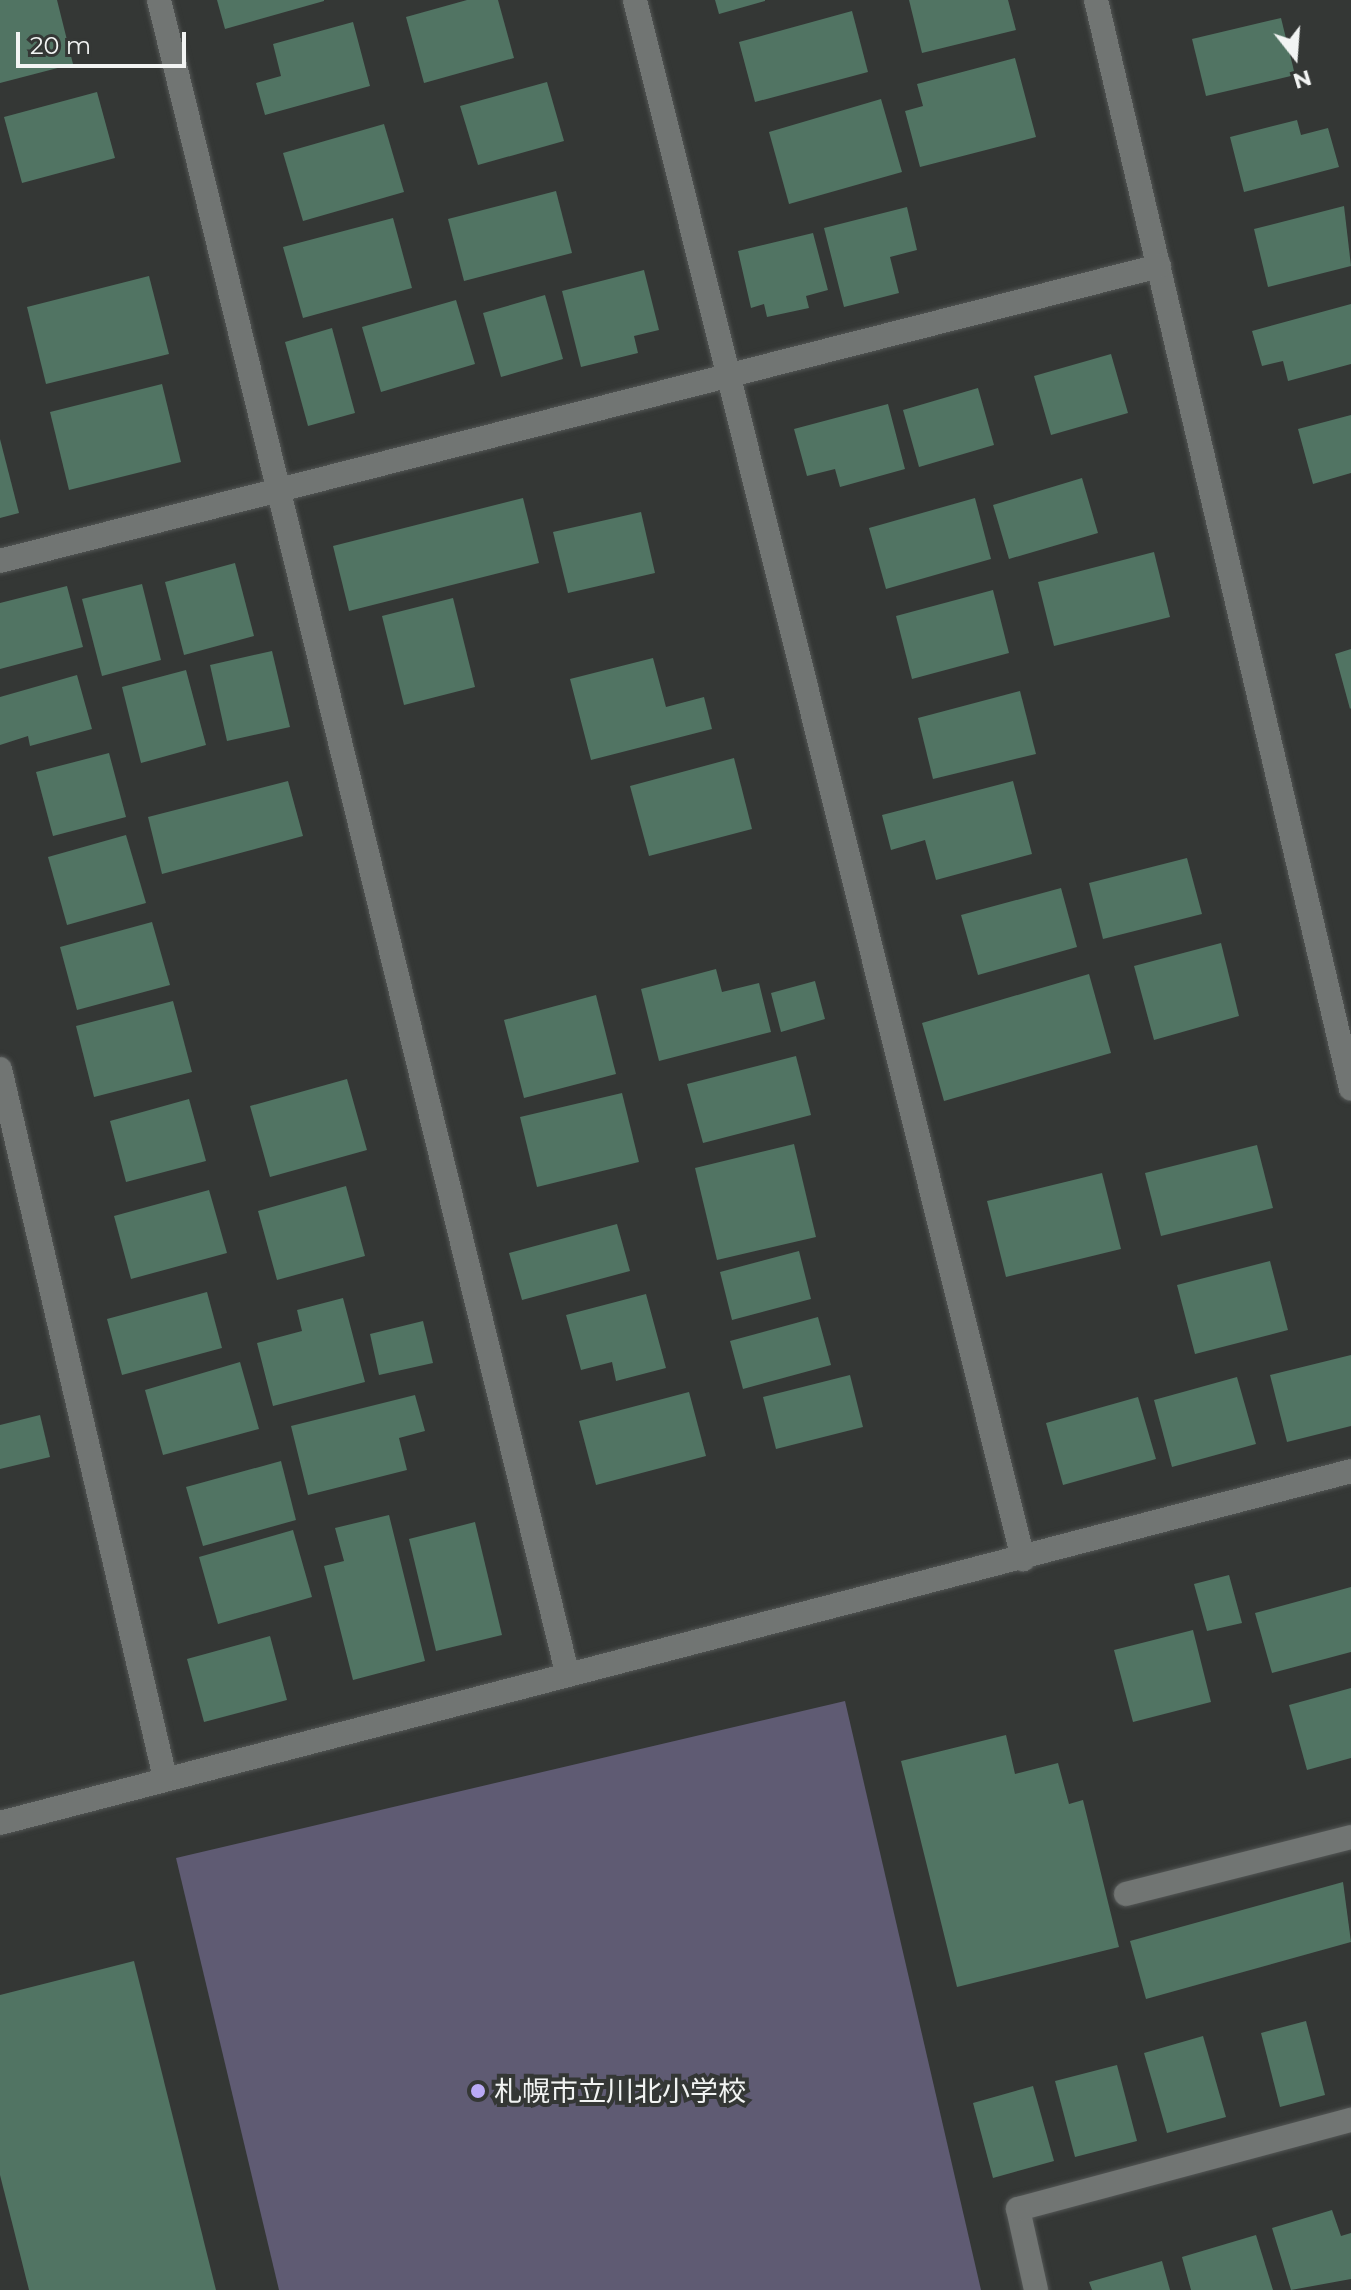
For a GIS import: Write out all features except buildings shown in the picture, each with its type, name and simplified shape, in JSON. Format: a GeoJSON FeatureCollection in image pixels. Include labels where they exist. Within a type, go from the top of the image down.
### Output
{"type":"FeatureCollection","features":[{"type":"Feature","properties":{"kind":"street"},"geometry":{"type":"LineString","coordinates":[[159,0],[280,485],[567,1673]]}},
{"type":"Feature","properties":{"kind":"street"},"geometry":{"type":"LineString","coordinates":[[635,0],[1023,1559]]}},
{"type":"Feature","properties":{"kind":"street"},"geometry":{"type":"LineString","coordinates":[[1096,0],[1351,1089]]}},
{"type":"Feature","properties":{"kind":"street"},"geometry":{"type":"LineString","coordinates":[[0,561],[280,485],[1159,266]]}},
{"type":"Feature","properties":{"kind":"street"},"geometry":{"type":"LineString","coordinates":[[0,1069],[165,1778]]}},
{"type":"Feature","properties":{"kind":"street"},"geometry":{"type":"LineString","coordinates":[[0,1823],[567,1673],[1023,1559],[1351,1471]]}},
{"type":"Feature","properties":{"kind":"street"},"geometry":{"type":"LineString","coordinates":[[1126,1894],[1351,1837]]}},
{"type":"Feature","properties":{"kind":"street"},"geometry":{"type":"LineString","coordinates":[[1036,2290],[1018,2209],[1351,2120]]}},
{"type":"Feature","properties":{"kind":"shaded area","name":"札幌市立川北小学校"},"geometry":{"type":"Polygon","coordinates":[[[845,1701],[981,2290],[279,2290],[176,1858],[845,1701]]]}},
{"type":"Feature","properties":{"kind":"place","name":"札幌市立川北小学校"},"geometry":{"type":"Point","coordinates":[478,2091]}}]}
